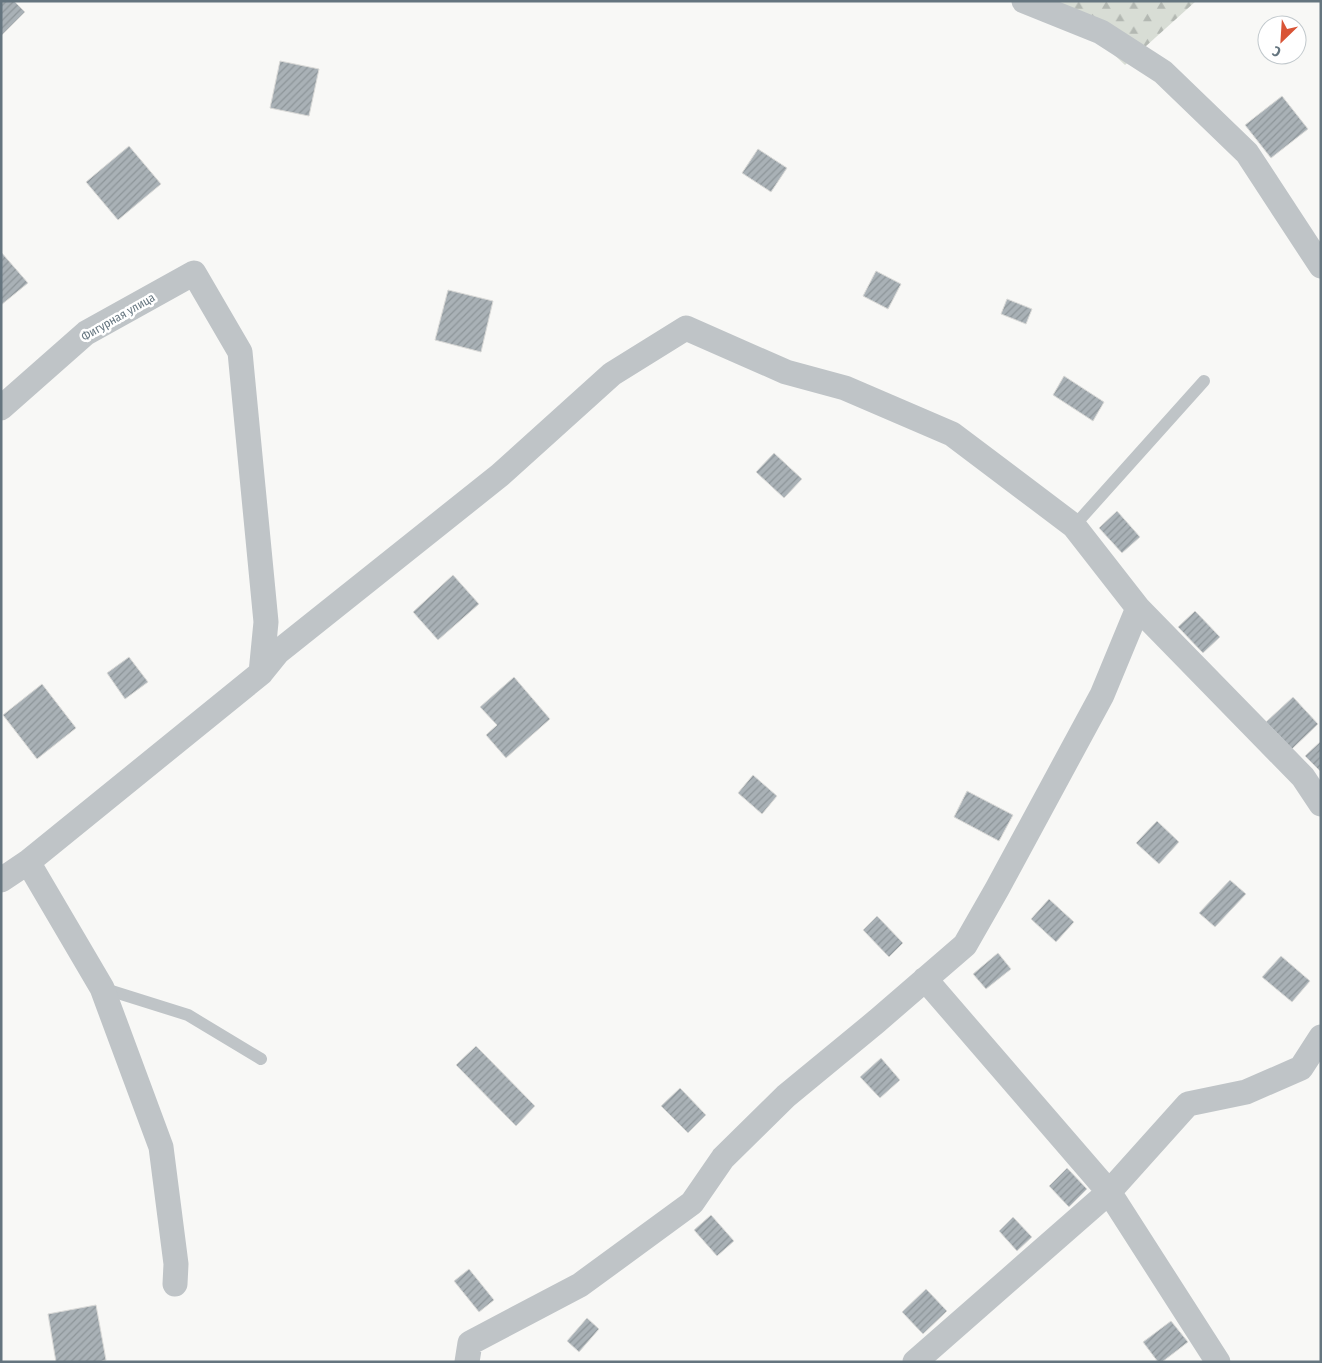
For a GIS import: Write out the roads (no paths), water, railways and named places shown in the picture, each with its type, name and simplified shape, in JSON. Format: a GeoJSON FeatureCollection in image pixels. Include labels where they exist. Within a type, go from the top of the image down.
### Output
{"type":"FeatureCollection","features":[{"type":"Feature","properties":{"kind":"street"},"geometry":{"type":"LineString","coordinates":[[1024,1],[1101,32],[1163,72],[1247,153],[1321,266]]}},
{"type":"Feature","properties":{"kind":"street","name":"Фигурная улица"},"geometry":{"type":"LineString","coordinates":[[1,408],[86,333],[194,273],[240,352],[266,622],[261,673]]}},
{"type":"Feature","properties":{"kind":"street"},"geometry":{"type":"LineString","coordinates":[[1,880],[28,862],[261,673],[278,652],[500,475],[612,374],[686,328],[786,372],[845,388],[952,434],[1074,526],[1138,608],[1303,777],[1321,804]]}},
{"type":"Feature","properties":{"kind":"street"},"geometry":{"type":"LineString","coordinates":[[467,1362],[470,1343],[580,1285],[692,1203],[723,1158],[786,1096],[965,945],[998,889],[1102,695],[1138,608]]}},
{"type":"Feature","properties":{"kind":"street"},"geometry":{"type":"LineString","coordinates":[[28,862],[102,988],[161,1147],[176,1264],[175,1284]]}},
{"type":"Feature","properties":{"kind":"street"},"geometry":{"type":"LineString","coordinates":[[925,979],[1109,1192],[1218,1362]]}},
{"type":"Feature","properties":{"kind":"street"},"geometry":{"type":"LineString","coordinates":[[915,1362],[1109,1192],[1188,1104],[1246,1092],[1301,1068],[1321,1037]]}},
{"type":"Feature","properties":{"kind":"lane"},"geometry":{"type":"LineString","coordinates":[[1074,526],[1204,381]]}},
{"type":"Feature","properties":{"kind":"lane"},"geometry":{"type":"LineString","coordinates":[[102,988],[188,1015],[261,1059]]}}]}
